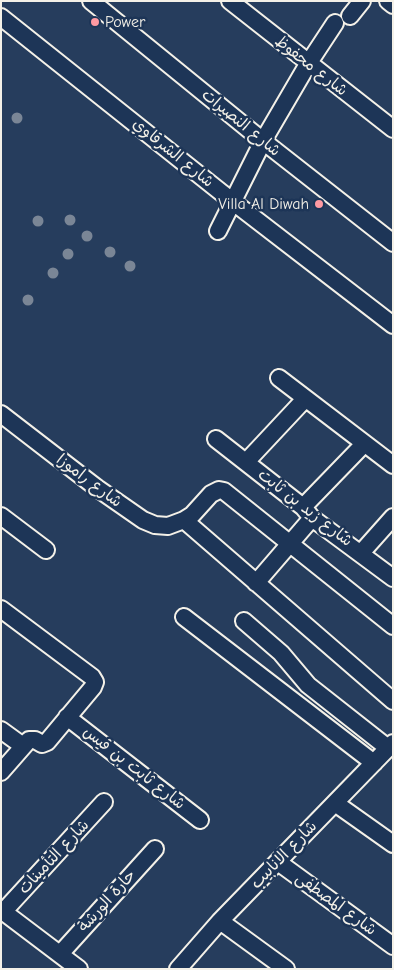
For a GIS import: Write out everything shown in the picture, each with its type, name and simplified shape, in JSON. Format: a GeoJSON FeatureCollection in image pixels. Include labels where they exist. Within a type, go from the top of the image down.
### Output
{"type":"FeatureCollection","features":[{"type":"Feature","properties":{"kind":"street","name":"شارع النصيرات"},"geometry":{"type":"LineString","coordinates":[[91,1],[263,141],[393,243]]}},
{"type":"Feature","properties":{"kind":"street","name":"شارع محفوظ"},"geometry":{"type":"LineString","coordinates":[[230,1],[393,129]]}},
{"type":"Feature","properties":{"kind":"street"},"geometry":{"type":"LineString","coordinates":[[350,16],[362,1]]}},
{"type":"Feature","properties":{"kind":"street"},"geometry":{"type":"LineString","coordinates":[[388,1],[393,5]]}},
{"type":"Feature","properties":{"kind":"street","name":"شارع الشرقاوي"},"geometry":{"type":"LineString","coordinates":[[1,17],[232,201],[393,325]]}},
{"type":"Feature","properties":{"kind":"street"},"geometry":{"type":"LineString","coordinates":[[218,231],[263,141],[308,64],[335,23]]}},
{"type":"Feature","properties":{"kind":"street"},"geometry":{"type":"LineString","coordinates":[[279,378],[393,465]]}},
{"type":"Feature","properties":{"kind":"street"},"geometry":{"type":"LineString","coordinates":[[246,462],[305,399]]}},
{"type":"Feature","properties":{"kind":"street","name":"شارع راموزا"},"geometry":{"type":"LineString","coordinates":[[1,414],[142,520],[155,525],[168,526],[184,520]]}},
{"type":"Feature","properties":{"kind":"street","name":"شارع زيد بن ثابت"},"geometry":{"type":"LineString","coordinates":[[216,439],[393,578]]}},
{"type":"Feature","properties":{"kind":"street"},"geometry":{"type":"LineString","coordinates":[[256,583],[290,544],[308,513],[364,444]]}},
{"type":"Feature","properties":{"kind":"street"},"geometry":{"type":"LineString","coordinates":[[393,626],[224,491],[214,491],[192,515],[184,520],[393,701]]}},
{"type":"Feature","properties":{"kind":"street"},"geometry":{"type":"LineString","coordinates":[[1,516],[46,550]]}},
{"type":"Feature","properties":{"kind":"street"},"geometry":{"type":"LineString","coordinates":[[361,553],[393,517]]}},
{"type":"Feature","properties":{"kind":"street"},"geometry":{"type":"LineString","coordinates":[[1,609],[92,677],[95,682],[93,687],[44,744],[39,744],[32,739],[29,740],[1,772]]}},
{"type":"Feature","properties":{"kind":"street"},"geometry":{"type":"LineString","coordinates":[[184,617],[386,754]]}},
{"type":"Feature","properties":{"kind":"street"},"geometry":{"type":"LineString","coordinates":[[244,622],[281,653],[308,685],[386,754]]}},
{"type":"Feature","properties":{"kind":"street","name":"شارع ثابت بن قيس"},"geometry":{"type":"LineString","coordinates":[[68,717],[200,820]]}},
{"type":"Feature","properties":{"kind":"street"},"geometry":{"type":"LineString","coordinates":[[1,730],[23,746]]}},
{"type":"Feature","properties":{"kind":"street","name":"شارع الانابيب"},"geometry":{"type":"LineString","coordinates":[[178,969],[220,921],[335,803],[386,754]]}},
{"type":"Feature","properties":{"kind":"street","name":"شارع التأمينات"},"geometry":{"type":"LineString","coordinates":[[2,911],[104,802]]}},
{"type":"Feature","properties":{"kind":"street"},"geometry":{"type":"LineString","coordinates":[[335,803],[393,844]]}},
{"type":"Feature","properties":{"kind":"street","name":"حارة الورشة"},"geometry":{"type":"LineString","coordinates":[[60,954],[155,849]]}},
{"type":"Feature","properties":{"kind":"street","name":"شارع المصطفى"},"geometry":{"type":"LineString","coordinates":[[278,862],[393,946]]}},
{"type":"Feature","properties":{"kind":"street"},"geometry":{"type":"LineString","coordinates":[[2,911],[79,969]]}},
{"type":"Feature","properties":{"kind":"street"},"geometry":{"type":"LineString","coordinates":[[220,921],[286,969]]}},
{"type":"Feature","properties":{"kind":"place","name":"Power"},"geometry":{"type":"Point","coordinates":[95,22]}},
{"type":"Feature","properties":{"kind":"place","name":"Villa Al Diwah"},"geometry":{"type":"Point","coordinates":[319,204]}}]}
